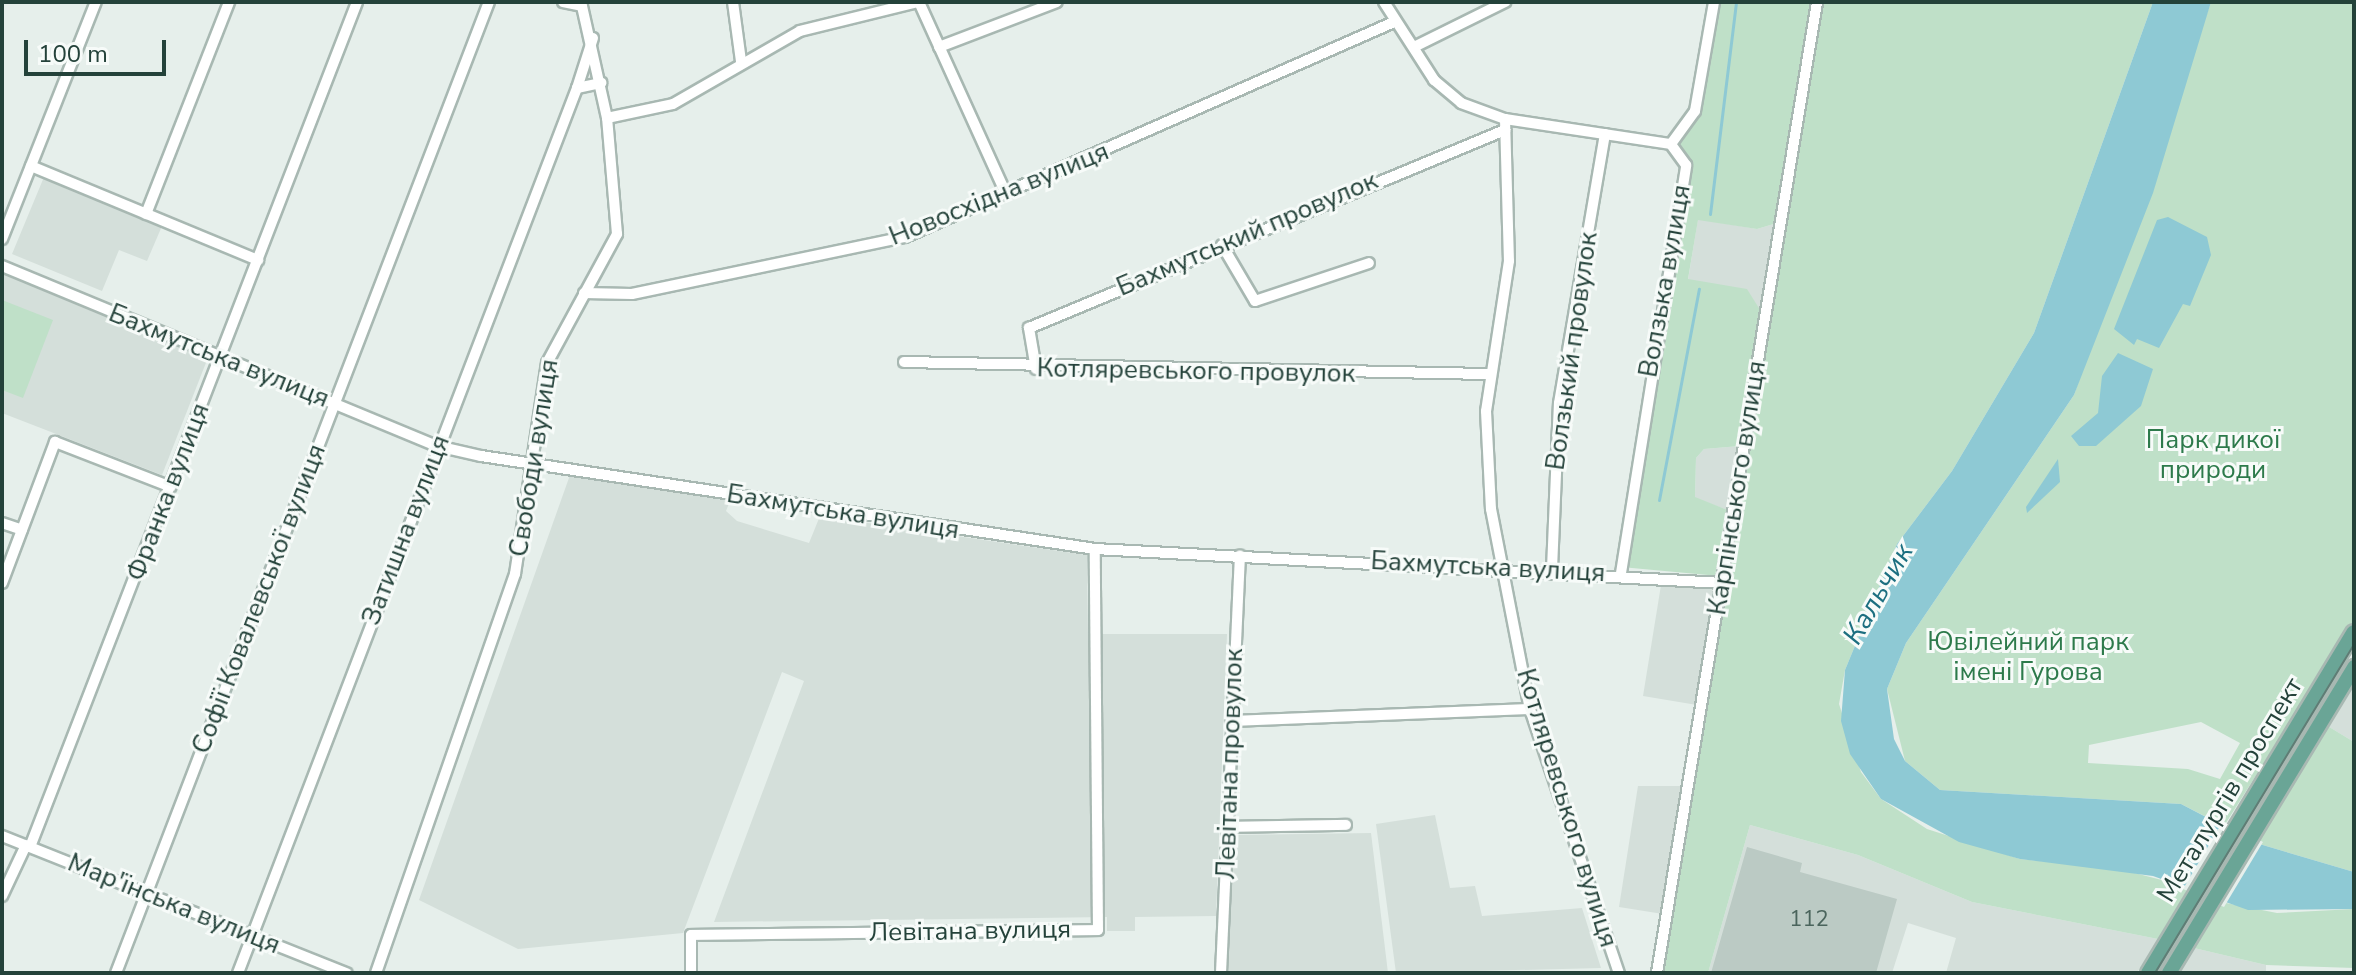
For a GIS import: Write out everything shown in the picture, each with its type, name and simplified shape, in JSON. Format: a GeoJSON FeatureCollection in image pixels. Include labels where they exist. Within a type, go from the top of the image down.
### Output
{"type":"FeatureCollection","features":[{"type":"Feature","properties":{"kind":"main road","name":"Металургів проспект"},"geometry":{"type":"LineString","coordinates":[[2148,973],[2249,801],[2354,632]]}},
{"type":"Feature","properties":{"kind":"main road","name":"Металургів проспект"},"geometry":{"type":"LineString","coordinates":[[2169,973],[2354,667]]}},
{"type":"Feature","properties":{"kind":"street"},"geometry":{"type":"LineString","coordinates":[[2,239],[96,2]]}},
{"type":"Feature","properties":{"kind":"street"},"geometry":{"type":"LineString","coordinates":[[146,214],[229,2]]}},
{"type":"Feature","properties":{"kind":"street","name":"Франка вулиця"},"geometry":{"type":"LineString","coordinates":[[2,896],[28,846],[171,487],[357,2]]}},
{"type":"Feature","properties":{"kind":"street","name":"Софії Ковалевської вулиця"},"geometry":{"type":"LineString","coordinates":[[116,973],[489,2]]}},
{"type":"Feature","properties":{"kind":"street"},"geometry":{"type":"LineString","coordinates":[[563,2],[582,4],[593,38],[601,83],[577,88]]}},
{"type":"Feature","properties":{"kind":"street"},"geometry":{"type":"LineString","coordinates":[[733,2],[741,61]]}},
{"type":"Feature","properties":{"kind":"street"},"geometry":{"type":"LineString","coordinates":[[607,118],[673,104],[741,61],[827,21],[918,2],[1006,194]]}},
{"type":"Feature","properties":{"kind":"street"},"geometry":{"type":"LineString","coordinates":[[939,47],[1057,2]]}},
{"type":"Feature","properties":{"kind":"street"},"geometry":{"type":"LineString","coordinates":[[1384,2],[1394,22],[1446,93],[1505,124],[1671,144]]}},
{"type":"Feature","properties":{"kind":"street"},"geometry":{"type":"LineString","coordinates":[[1414,47],[1505,2]]}},
{"type":"Feature","properties":{"kind":"street","name":"Волзька вулиця"},"geometry":{"type":"LineString","coordinates":[[1621,573],[1686,165],[1671,144],[1695,111],[1714,2]]}},
{"type":"Feature","properties":{"kind":"street","name":"Карпінського вулиця"},"geometry":{"type":"LineString","coordinates":[[1657,973],[1817,2]]}},
{"type":"Feature","properties":{"kind":"street","name":"Новосхідна вулиця"},"geometry":{"type":"LineString","coordinates":[[584,293],[632,294],[877,243],[1006,194],[1394,22]]}},
{"type":"Feature","properties":{"kind":"street","name":"Затишна вулиця"},"geometry":{"type":"LineString","coordinates":[[238,973],[255,935],[437,446],[577,88],[593,38]]}},
{"type":"Feature","properties":{"kind":"street","name":"Свободи вулиця"},"geometry":{"type":"LineString","coordinates":[[376,973],[515,574],[536,463],[547,363],[617,234],[601,83]]}},
{"type":"Feature","properties":{"kind":"street","name":"Бахмутський провулок"},"geometry":{"type":"LineString","coordinates":[[1036,369],[1029,328],[1505,124]]}},
{"type":"Feature","properties":{"kind":"street","name":"Котляревського вулиця"},"geometry":{"type":"LineString","coordinates":[[1505,124],[1509,261],[1489,374],[1486,442],[1499,567],[1530,709],[1619,973]]}},
{"type":"Feature","properties":{"kind":"street","name":"Волзький провулок"},"geometry":{"type":"LineString","coordinates":[[1552,569],[1559,403],[1605,134]]}},
{"type":"Feature","properties":{"kind":"street"},"geometry":{"type":"LineString","coordinates":[[31,166],[258,260]]}},
{"type":"Feature","properties":{"kind":"street"},"geometry":{"type":"LineString","coordinates":[[1222,245],[1255,301],[1369,263]]}},
{"type":"Feature","properties":{"kind":"street","name":"Бахмутська вулиця"},"geometry":{"type":"LineString","coordinates":[[2,266],[437,446],[1095,549],[1552,569],[1722,583]]}},
{"type":"Feature","properties":{"kind":"street","name":"Котляревського провулок"},"geometry":{"type":"LineString","coordinates":[[904,362],[1036,369],[1489,374]]}},
{"type":"Feature","properties":{"kind":"street"},"geometry":{"type":"LineString","coordinates":[[2,583],[55,442],[171,487]]}},
{"type":"Feature","properties":{"kind":"street"},"geometry":{"type":"LineString","coordinates":[[2,523],[22,530]]}},
{"type":"Feature","properties":{"kind":"street","name":"Левітана вулиця"},"geometry":{"type":"LineString","coordinates":[[691,973],[691,935],[1098,930],[1095,549]]}},
{"type":"Feature","properties":{"kind":"street","name":"Левітана провулок"},"geometry":{"type":"LineString","coordinates":[[1221,973],[1240,555]]}},
{"type":"Feature","properties":{"kind":"street"},"geometry":{"type":"LineString","coordinates":[[1231,721],[1530,709]]}},
{"type":"Feature","properties":{"kind":"street"},"geometry":{"type":"LineString","coordinates":[[1227,827],[1346,825]]}},
{"type":"Feature","properties":{"kind":"street","name":"Мар'їнська вулиця"},"geometry":{"type":"LineString","coordinates":[[2,836],[347,973]]}},
{"type":"Feature","properties":{"kind":"shaded area"},"geometry":{"type":"Polygon","coordinates":[[[44,177],[162,226],[147,261],[119,250],[102,291],[12,254],[44,177]]]}},
{"type":"Feature","properties":{"kind":"shaded area"},"geometry":{"type":"Polygon","coordinates":[[[1698,219],[1757,229],[1777,223],[1762,313],[1688,280],[1698,219]]]}},
{"type":"Feature","properties":{"kind":"shaded area"},"geometry":{"type":"Polygon","coordinates":[[[2,269],[209,355],[162,475],[2,413],[2,269]]]}},
{"type":"Feature","properties":{"kind":"shaded area"},"geometry":{"type":"Polygon","coordinates":[[[1740,446],[1730,511],[1695,498],[1696,458],[1704,449],[1740,446]]]}},
{"type":"Feature","properties":{"kind":"shaded area"},"geometry":{"type":"Polygon","coordinates":[[[570,475],[730,501],[726,511],[737,521],[809,543],[820,516],[1087,555],[1088,634],[1227,634],[1216,916],[1135,917],[1135,931],[1107,931],[1107,917],[714,922],[804,681],[782,672],[683,933],[518,949],[419,900],[570,475]]]}},
{"type":"Feature","properties":{"kind":"shaded area"},"geometry":{"type":"Polygon","coordinates":[[[1662,579],[1717,585],[1697,705],[1643,696],[1662,579]]]}},
{"type":"Feature","properties":{"kind":"shaded area"},"geometry":{"type":"Polygon","coordinates":[[[2354,680],[2354,742],[2326,725],[2354,680]]]}},
{"type":"Feature","properties":{"kind":"shaded area"},"geometry":{"type":"Polygon","coordinates":[[[1638,786],[1684,786],[1663,914],[1619,907],[1638,786]]]}},
{"type":"Feature","properties":{"kind":"shaded area"},"geometry":{"type":"Polygon","coordinates":[[[1435,815],[1450,888],[1475,886],[1482,916],[1582,908],[1601,968],[1396,973],[1376,824],[1435,815]]]}},
{"type":"Feature","properties":{"kind":"shaded area"},"geometry":{"type":"Polygon","coordinates":[[[1750,825],[1858,855],[1972,902],[2158,939],[2137,973],[1946,973],[1956,938],[1908,923],[1892,973],[1708,973],[1750,825]]]}},
{"type":"Feature","properties":{"kind":"shaded area"},"geometry":{"type":"Polygon","coordinates":[[[1371,833],[1388,973],[1228,973],[1232,835],[1371,833]]]}},
{"type":"Feature","properties":{"kind":"shaded area"},"geometry":{"type":"Polygon","coordinates":[[[2194,948],[2266,965],[2266,973],[2178,973],[2194,948]]]}},
{"type":"Feature","properties":{"kind":"green space"},"geometry":{"type":"Polygon","coordinates":[[[1714,2],[1813,2],[1777,223],[1757,229],[1698,220],[1688,279],[1747,289],[1762,313],[1740,446],[1704,449],[1696,458],[1695,497],[1730,511],[1719,576],[1621,567],[1685,165],[1671,144],[1687,127],[1714,2]]]}},
{"type":"Feature","properties":{"kind":"green space"},"geometry":{"type":"Polygon","coordinates":[[[1821,2],[2153,2],[2034,333],[1952,471],[1897,544],[1845,670],[1839,704],[1861,772],[1881,799],[1927,829],[2020,859],[2119,869],[2189,887],[2158,939],[1972,902],[1858,855],[1750,825],[1708,973],[1661,973],[1821,2]]]}},
{"type":"Feature","properties":{"kind":"green space","name":"Ювілейний парк імені Гурова"},"geometry":{"type":"Polygon","coordinates":[[[2211,2],[2354,2],[2354,620],[2224,826],[2181,804],[1940,790],[1905,761],[1887,689],[1906,643],[2074,395],[2211,2]],[[2201,722],[2089,745],[2088,763],[2188,769],[2220,779],[2240,743],[2201,722]]]}},
{"type":"Feature","properties":{"kind":"green space"},"geometry":{"type":"Polygon","coordinates":[[[2,300],[53,320],[23,398],[2,390],[2,300]]]}},
{"type":"Feature","properties":{"kind":"green space"},"geometry":{"type":"Polygon","coordinates":[[[2326,725],[2354,742],[2354,872],[2256,843],[2326,725]]]}},
{"type":"Feature","properties":{"kind":"green space"},"geometry":{"type":"Polygon","coordinates":[[[2221,902],[2277,913],[2354,909],[2354,968],[2266,965],[2194,948],[2221,902]]]}},
{"type":"Feature","properties":{"kind":"water","name":"Кальчик"},"geometry":{"type":"Polygon","coordinates":[[[2153,2],[2211,2],[2153,193],[2074,395],[1906,643],[1887,689],[1894,739],[1905,761],[1940,790],[2181,804],[2256,843],[2354,872],[2354,909],[2248,910],[2153,876],[2020,859],[1959,842],[1881,799],[1850,754],[1841,721],[1845,670],[1897,544],[1952,471],[2034,333],[2153,2]]]}},
{"type":"Feature","properties":{"kind":"water"},"geometry":{"type":"Polygon","coordinates":[[[2168,217],[2207,237],[2211,255],[2190,306],[2183,304],[2159,348],[2137,339],[2134,345],[2114,329],[2157,220],[2168,217]]]}},
{"type":"Feature","properties":{"kind":"water"},"geometry":{"type":"Polygon","coordinates":[[[2118,353],[2153,369],[2141,406],[2096,446],[2079,446],[2071,436],[2098,413],[2102,376],[2118,353]]]}},
{"type":"Feature","properties":{"kind":"water"},"geometry":{"type":"Polygon","coordinates":[[[2058,459],[2060,482],[2027,513],[2026,507],[2058,459]]]}},
{"type":"Feature","properties":{"kind":"pier"},"geometry":{"type":"Polygon","coordinates":[[[2223,821],[2263,842],[2224,907],[2183,889],[2223,821]]]}},
{"type":"Feature","properties":{"kind":"building"},"geometry":{"type":"Polygon","coordinates":[[[1747,847],[1802,863],[1800,872],[1897,899],[1876,973],[1711,973],[1747,847]]]}},
{"type":"Feature","properties":{"kind":"waterway"},"geometry":{"type":"LineString","coordinates":[[1710,214],[1736,2]]}},
{"type":"Feature","properties":{"kind":"waterway"},"geometry":{"type":"LineString","coordinates":[[1659,500],[1699,289]]}},
{"type":"Feature","properties":{"kind":"tram line"},"geometry":{"type":"LineString","coordinates":[[2155,973],[2354,644]]}},
{"type":"Feature","properties":{"kind":"park label","name":"Парк дикої природи"},"geometry":{"type":"Point","coordinates":[2213,455]}}]}
